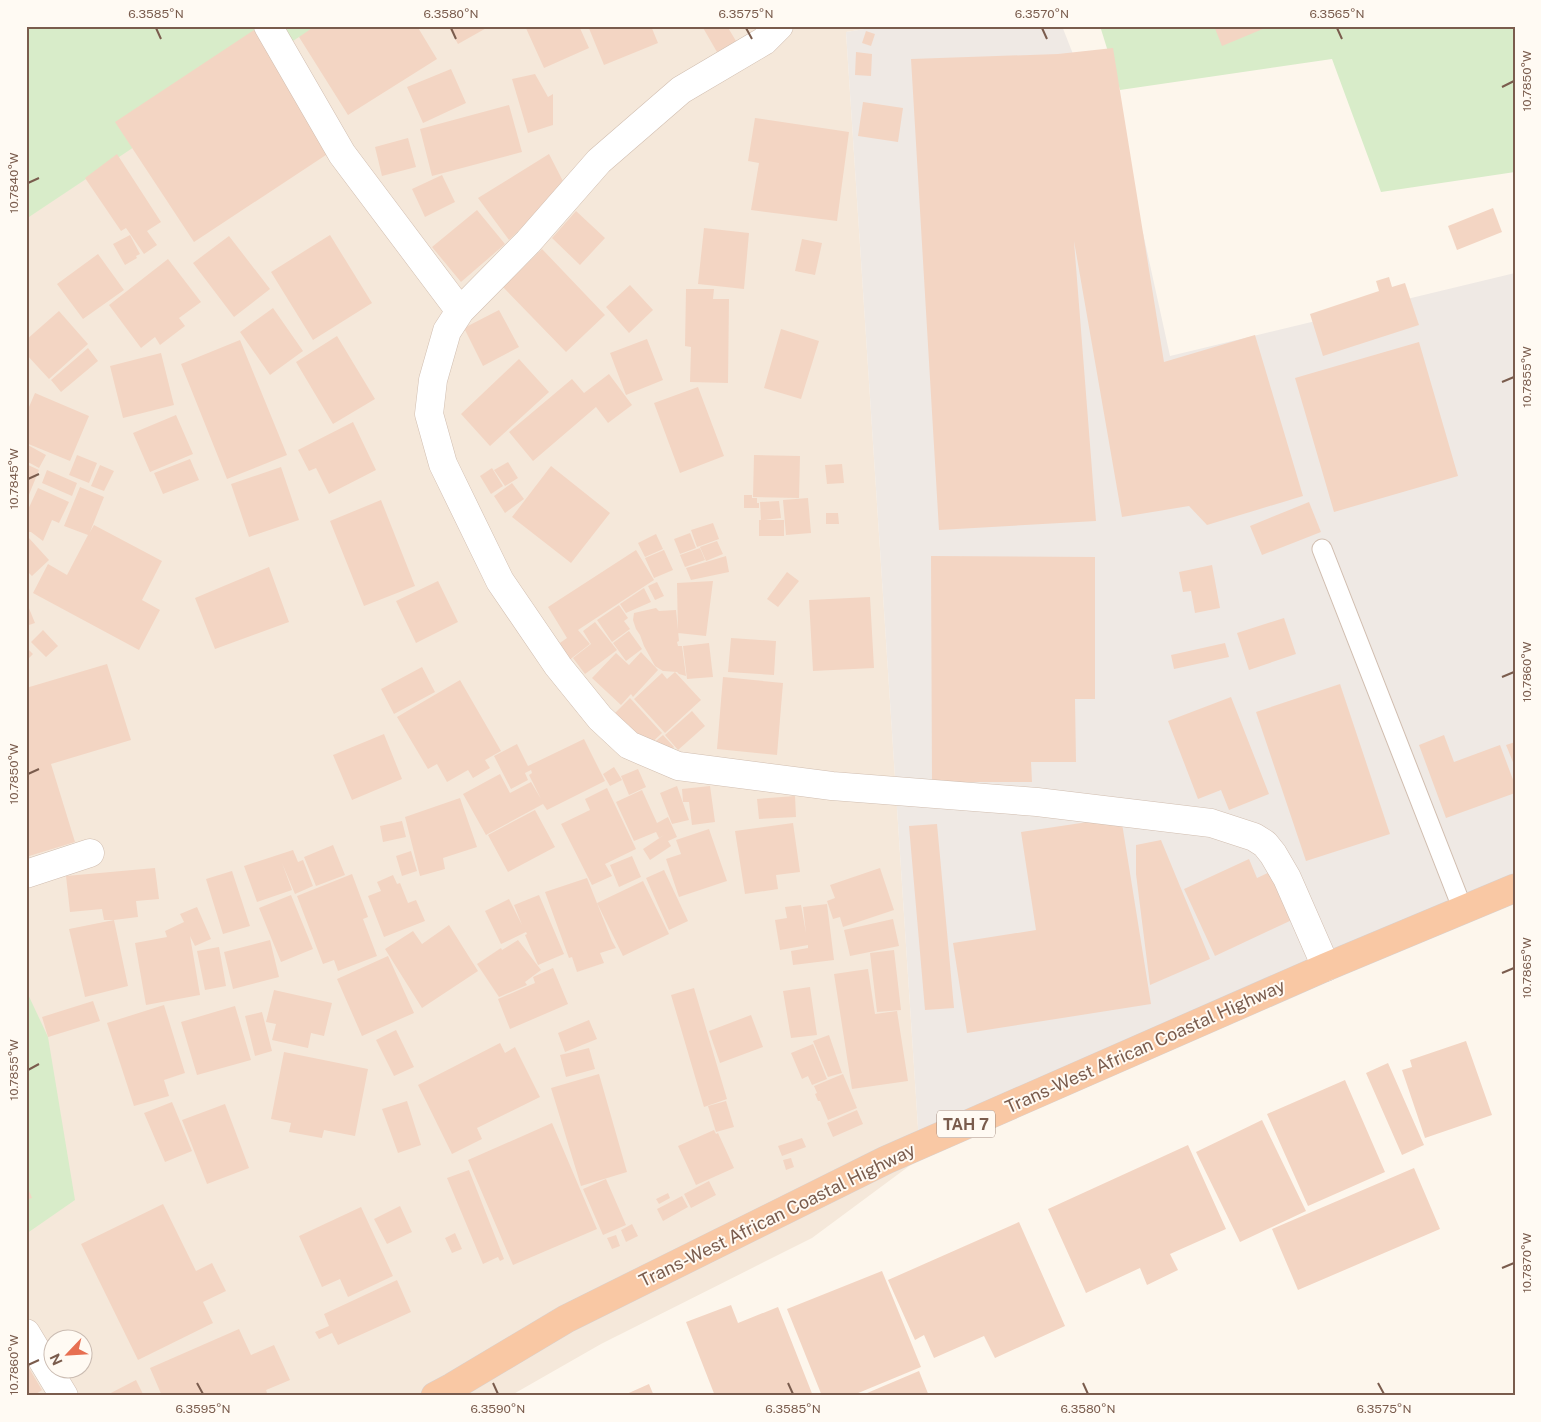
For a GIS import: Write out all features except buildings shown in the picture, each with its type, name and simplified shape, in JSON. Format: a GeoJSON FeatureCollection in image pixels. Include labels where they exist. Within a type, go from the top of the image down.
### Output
{"type":"FeatureCollection","features":[{"type":"Feature","properties":{"kind":"highway","name":"Trans-West African Coastal Highway"},"geometry":{"type":"LineString","coordinates":[[435,1396],[566,1319],[886,1160],[1326,967],[1515,888]]}},
{"type":"Feature","properties":{"kind":"street"},"geometry":{"type":"LineString","coordinates":[[268,26],[342,154],[460,311]]}},
{"type":"Feature","properties":{"kind":"street"},"geometry":{"type":"LineString","coordinates":[[779,26],[764,41],[680,90],[599,160],[528,242],[460,311],[447,331],[433,380],[429,414],[443,464],[500,581],[558,666],[600,718],[630,745],[678,766],[832,786],[1037,802],[1212,822],[1254,837],[1273,854],[1287,878],[1326,967]]}},
{"type":"Feature","properties":{"kind":"street"},"geometry":{"type":"LineString","coordinates":[[26,874],[90,853]]}},
{"type":"Feature","properties":{"kind":"street"},"geometry":{"type":"LineString","coordinates":[[26,1333],[64,1396]]}},
{"type":"Feature","properties":{"kind":"lane"},"geometry":{"type":"LineString","coordinates":[[1322,549],[1463,910]]}},
{"type":"Feature","properties":{"kind":"shaded area"},"geometry":{"type":"Polygon","coordinates":[[[160,26],[883,26],[846,32],[920,1158],[812,1238],[601,1344],[510,1396],[26,1396],[26,178],[160,26]]]}},
{"type":"Feature","properties":{"kind":"shaded area"},"geometry":{"type":"Polygon","coordinates":[[[883,26],[1062,26],[1143,233],[1170,356],[1515,273],[1515,900],[920,1158],[846,32],[883,26]]]}},
{"type":"Feature","properties":{"kind":"green space"},"geometry":{"type":"Polygon","coordinates":[[[26,26],[335,26],[299,37],[26,219],[26,26]]]}},
{"type":"Feature","properties":{"kind":"green space"},"geometry":{"type":"Polygon","coordinates":[[[1100,26],[1515,26],[1515,172],[1381,192],[1332,59],[1120,90],[1100,26]]]}},
{"type":"Feature","properties":{"kind":"green space"},"geometry":{"type":"Polygon","coordinates":[[[26,990],[48,1037],[75,1200],[26,1234],[26,990]]]}}]}
